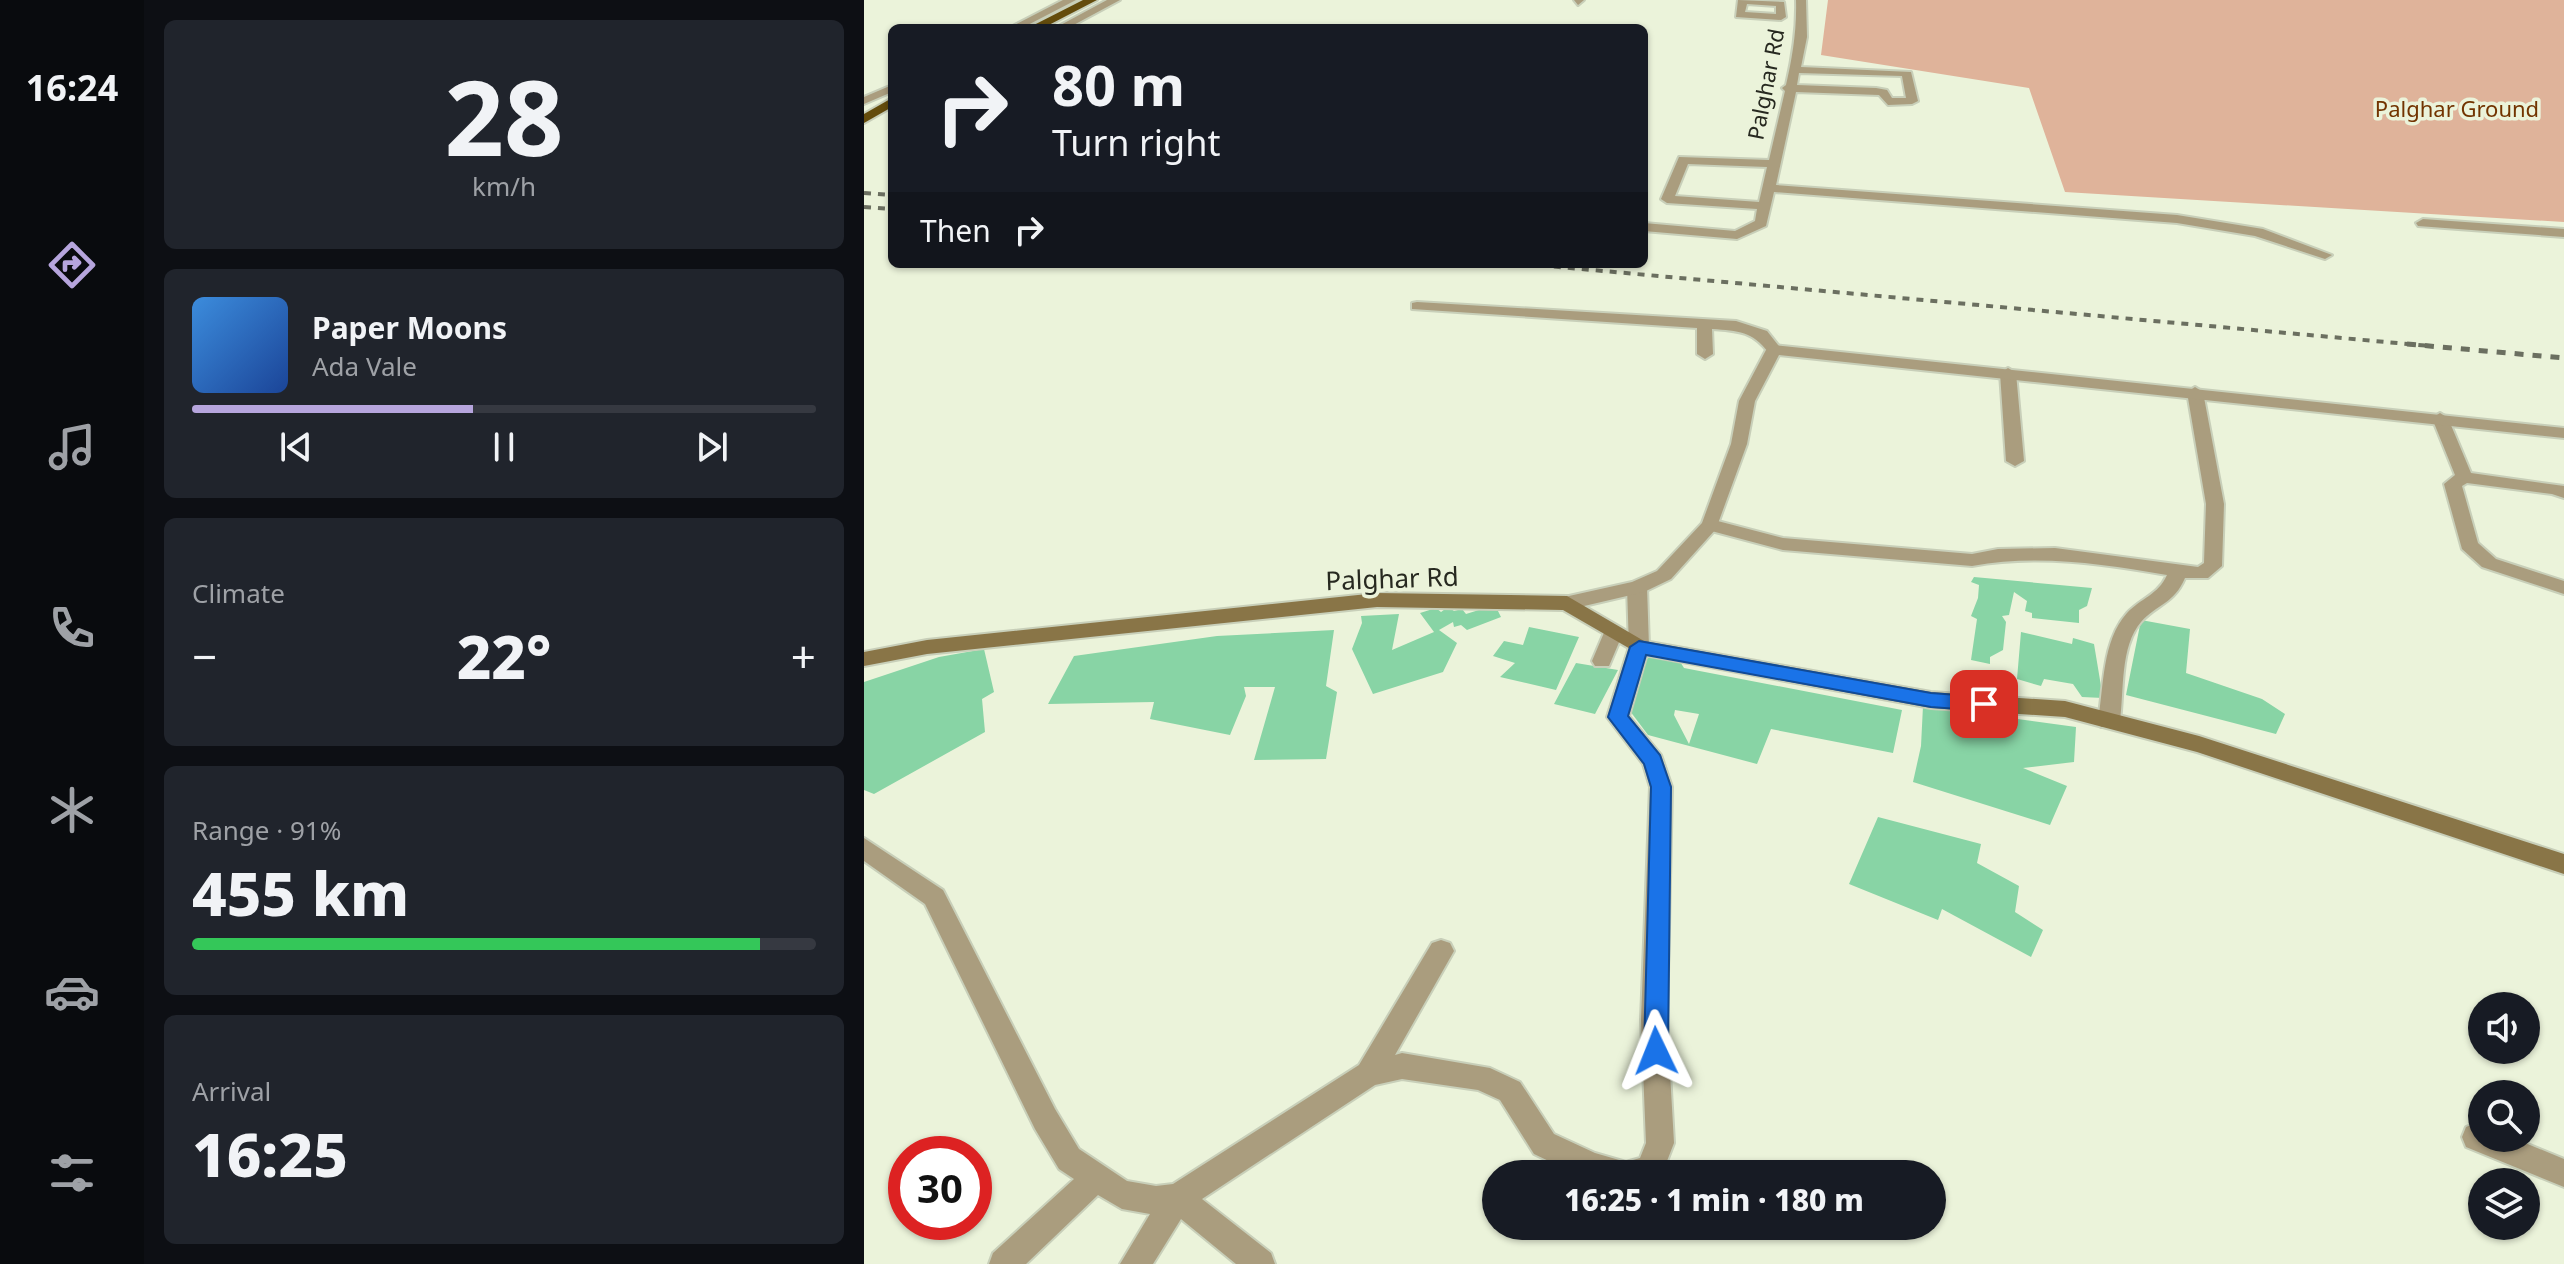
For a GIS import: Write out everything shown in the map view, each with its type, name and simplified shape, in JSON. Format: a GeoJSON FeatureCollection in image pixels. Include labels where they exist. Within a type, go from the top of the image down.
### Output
{"type":"FeatureCollection","features":[{"type":"Feature","properties":{"kind":"highway"},"geometry":{"type":"LineString","coordinates":[[1042,24],[1092,0]]}},
{"type":"Feature","properties":{"kind":"highway"},"geometry":{"type":"LineString","coordinates":[[864,119],[888,104]]}},
{"type":"Feature","properties":{"kind":"main road","name":"Palghar Rd"},"geometry":{"type":"LineString","coordinates":[[864,659],[927,647],[1377,600],[1567,603]]}},
{"type":"Feature","properties":{"kind":"main road"},"geometry":{"type":"LineString","coordinates":[[1567,603],[1639,647],[1931,700],[2065,709],[2199,744],[2564,864]]}},
{"type":"Feature","properties":{"kind":"street"},"geometry":{"type":"LineString","coordinates":[[1022,24],[1071,0]]}},
{"type":"Feature","properties":{"kind":"street"},"geometry":{"type":"LineString","coordinates":[[1068,24],[1115,0]]}},
{"type":"Feature","properties":{"kind":"street"},"geometry":{"type":"LineString","coordinates":[[1790,0],[1801,0]]}},
{"type":"Feature","properties":{"kind":"street","name":"Palghar Rd"},"geometry":{"type":"LineString","coordinates":[[1648,227],[1737,235],[1761,223],[1788,88],[1802,37],[1801,0]]}},
{"type":"Feature","properties":{"kind":"street"},"geometry":{"type":"LineString","coordinates":[[1788,88],[1876,91],[1883,92],[1888,102],[1912,101],[1907,74],[1792,70]]}},
{"type":"Feature","properties":{"kind":"street"},"geometry":{"type":"LineString","coordinates":[[864,101],[888,90]]}},
{"type":"Feature","properties":{"kind":"street"},"geometry":{"type":"LineString","coordinates":[[1764,206],[1667,199],[1683,160],[1773,164]]}},
{"type":"Feature","properties":{"kind":"street"},"geometry":{"type":"LineString","coordinates":[[1768,188],[2177,219],[2258,232],[2325,255]]}},
{"type":"Feature","properties":{"kind":"street"},"geometry":{"type":"LineString","coordinates":[[2423,223],[2564,233]]}},
{"type":"Feature","properties":{"kind":"street"},"geometry":{"type":"LineString","coordinates":[[1417,306],[1747,327],[1762,334],[1774,350],[2564,433]]}},
{"type":"Feature","properties":{"kind":"street"},"geometry":{"type":"LineString","coordinates":[[1704,324],[1705,354]]}},
{"type":"Feature","properties":{"kind":"street","name":"Palghar Rd"},"geometry":{"type":"LineString","coordinates":[[1567,603],[1637,587],[1664,575],[1710,525],[1739,444],[1747,401],[1774,350]]}},
{"type":"Feature","properties":{"kind":"street"},"geometry":{"type":"LineString","coordinates":[[2008,373],[2015,461]]}},
{"type":"Feature","properties":{"kind":"street"},"geometry":{"type":"LineString","coordinates":[[1710,525],[1783,544],[1972,560],[2001,552],[2124,562],[2201,574],[2213,566],[2215,504],[2195,392]]}},
{"type":"Feature","properties":{"kind":"street"},"geometry":{"type":"LineString","coordinates":[[2440,418],[2464,477]]}},
{"type":"Feature","properties":{"kind":"street"},"geometry":{"type":"LineString","coordinates":[[2564,493],[2557,489],[2464,477],[2453,484],[2469,545],[2489,563],[2564,588]]}},
{"type":"Feature","properties":{"kind":"street"},"geometry":{"type":"LineString","coordinates":[[2109,721],[2123,635],[2132,620],[2171,591],[2179,570]]}},
{"type":"Feature","properties":{"kind":"street"},"geometry":{"type":"LineString","coordinates":[[1637,587],[1639,647],[1618,717],[1653,761],[1661,787],[1654,1020],[1660,1143],[1653,1160]]}},
{"type":"Feature","properties":{"kind":"street"},"geometry":{"type":"LineString","coordinates":[[1602,661],[1613,633]]}},
{"type":"Feature","properties":{"kind":"street"},"geometry":{"type":"LineString","coordinates":[[864,848],[934,897],[1045,1119],[1069,1159],[1122,1194],[1156,1201],[1178,1198],[1260,1264]]}},
{"type":"Feature","properties":{"kind":"street"},"geometry":{"type":"LineString","coordinates":[[1369,1074],[1441,951]]}},
{"type":"Feature","properties":{"kind":"street"},"geometry":{"type":"LineString","coordinates":[[1135,1264],[1178,1198],[1369,1074],[1402,1066],[1480,1077],[1510,1091],[1544,1144],[1578,1160]]}},
{"type":"Feature","properties":{"kind":"street"},"geometry":{"type":"LineString","coordinates":[[2513,1152],[2564,1173]]}},
{"type":"Feature","properties":{"kind":"street"},"geometry":{"type":"LineString","coordinates":[[1004,1264],[1097,1177]]}},
{"type":"Feature","properties":{"kind":"green space","name":"Palghar Ground"},"geometry":{"type":"Polygon","coordinates":[[[1828,0],[2564,0],[2564,222],[2065,192],[2029,88],[1821,55],[1828,0]]]}},
{"type":"Feature","properties":{"kind":"building"},"geometry":{"type":"Polygon","coordinates":[[[1974,577],[2092,588],[2087,606],[2079,610],[2079,623],[2032,618],[2032,613],[2025,611],[2027,601],[2014,592],[2009,615],[2002,616],[2006,622],[2003,650],[1990,657],[1990,664],[1971,660],[1977,619],[1971,616],[1979,585],[1971,582],[1974,577]]]}},
{"type":"Feature","properties":{"kind":"building"},"geometry":{"type":"Polygon","coordinates":[[[1495,605],[1501,617],[1467,630],[1461,625],[1454,627],[1453,622],[1439,630],[1457,643],[1443,672],[1373,694],[1352,649],[1362,623],[1361,616],[1399,614],[1392,650],[1434,632],[1420,613],[1436,608],[1441,612],[1448,607],[1454,611],[1462,609],[1466,614],[1495,605]]]}},
{"type":"Feature","properties":{"kind":"building"},"geometry":{"type":"Polygon","coordinates":[[[2141,620],[2190,629],[2186,673],[2262,699],[2285,714],[2276,734],[2126,695],[2141,620]]]}},
{"type":"Feature","properties":{"kind":"building"},"geometry":{"type":"Polygon","coordinates":[[[1529,627],[1579,637],[1556,690],[1500,677],[1515,663],[1493,656],[1504,641],[1523,645],[1529,627]]]}},
{"type":"Feature","properties":{"kind":"building"},"geometry":{"type":"Polygon","coordinates":[[[1334,630],[1326,686],[1337,692],[1326,759],[1254,760],[1275,687],[1244,687],[1246,696],[1230,735],[1150,719],[1154,702],[1048,704],[1074,656],[1217,636],[1334,630]]]}},
{"type":"Feature","properties":{"kind":"building"},"geometry":{"type":"Polygon","coordinates":[[[2021,632],[2072,644],[2073,638],[2094,644],[2103,698],[2082,697],[2073,684],[2044,679],[2041,686],[2017,679],[2021,632]]]}},
{"type":"Feature","properties":{"kind":"building"},"geometry":{"type":"Polygon","coordinates":[[[984,649],[994,692],[982,699],[985,732],[874,794],[864,790],[864,682],[939,657],[984,649]]]}},
{"type":"Feature","properties":{"kind":"building"},"geometry":{"type":"Polygon","coordinates":[[[1650,657],[1679,660],[1684,668],[1902,710],[1893,753],[1771,729],[1757,764],[1648,735],[1630,711],[1645,660],[1650,657]],[[1675,710],[1674,715],[1689,744],[1699,714],[1675,710]]]}},
{"type":"Feature","properties":{"kind":"building"},"geometry":{"type":"Polygon","coordinates":[[[1576,663],[1618,670],[1595,714],[1554,704],[1576,663]]]}},
{"type":"Feature","properties":{"kind":"building"},"geometry":{"type":"Polygon","coordinates":[[[1923,706],[2076,727],[2074,762],[2023,768],[2067,786],[2050,825],[1913,782],[1921,746],[1923,706]]]}},
{"type":"Feature","properties":{"kind":"building"},"geometry":{"type":"Polygon","coordinates":[[[1878,817],[1981,844],[1977,863],[2019,886],[2015,912],[2043,930],[2031,957],[1942,909],[1938,920],[1849,884],[1878,817]]]}},
{"type":"Feature","properties":{"kind":"railway"},"geometry":{"type":"LineString","coordinates":[[864,193],[888,195]]}},
{"type":"Feature","properties":{"kind":"railway"},"geometry":{"type":"LineString","coordinates":[[864,207],[888,209]]}},
{"type":"Feature","properties":{"kind":"railway"},"geometry":{"type":"LineString","coordinates":[[1570,268],[2430,346]]}},
{"type":"Feature","properties":{"kind":"railway"},"geometry":{"type":"LineString","coordinates":[[2407,344],[2564,358]]}},
{"type":"Feature","properties":{"kind":"route"},"geometry":{"type":"LineString","coordinates":[[1656,1051],[1654,1020],[1661,787],[1653,761],[1618,717],[1639,647],[1931,700],[1984,704]]}}]}
